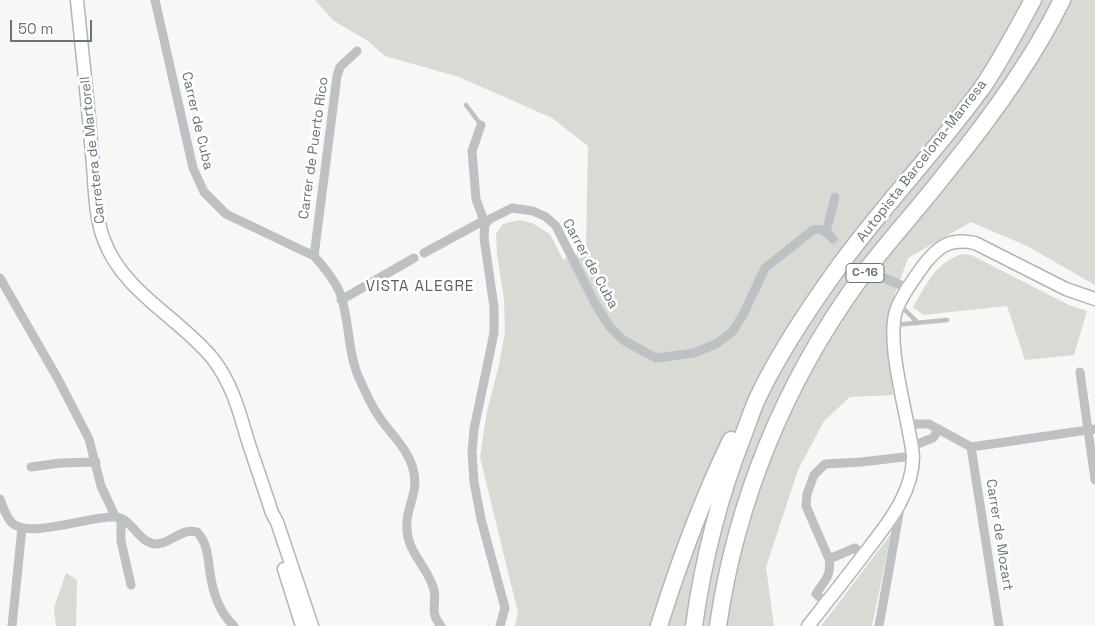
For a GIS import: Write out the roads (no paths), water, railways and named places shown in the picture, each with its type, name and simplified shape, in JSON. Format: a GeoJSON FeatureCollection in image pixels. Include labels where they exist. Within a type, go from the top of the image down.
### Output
{"type":"FeatureCollection","features":[{"type":"Feature","properties":{"kind":"highway","name":"Autopista Barcelona-Manresa"},"geometry":{"type":"LineString","coordinates":[[694,626],[699,591],[714,526],[733,461],[758,398],[783,351],[836,271],[984,85],[1033,0]]}},
{"type":"Feature","properties":{"kind":"highway","name":"Autopista Barcelona-Manresa"},"geometry":{"type":"LineString","coordinates":[[718,626],[725,576],[747,496],[766,445],[802,372],[831,322],[859,280],[949,170],[1014,83],[1046,33],[1062,0]]}},
{"type":"Feature","properties":{"kind":"highway"},"geometry":{"type":"LineString","coordinates":[[659,626],[676,569],[707,490],[732,437],[758,398]]}},
{"type":"Feature","properties":{"kind":"main road","name":"Carretera de Martorell"},"geometry":{"type":"LineString","coordinates":[[77,0],[97,200],[103,240],[115,263],[126,276],[146,297],[196,342],[212,358],[222,372],[234,398],[312,626]]}},
{"type":"Feature","properties":{"kind":"main road"},"geometry":{"type":"LineString","coordinates":[[808,626],[889,521],[908,483],[913,450],[894,346],[894,325],[899,304],[926,263],[938,250],[948,243],[959,240],[980,244],[1066,289],[1095,299]]}},
{"type":"Feature","properties":{"kind":"main road","name":"Carretera de Martorell"},"geometry":{"type":"LineString","coordinates":[[272,513],[271,523],[302,626]]}},
{"type":"Feature","properties":{"kind":"main road"},"geometry":{"type":"LineString","coordinates":[[296,626],[298,613]]}},
{"type":"Feature","properties":{"kind":"street","name":"Carrer de Cuba"},"geometry":{"type":"LineString","coordinates":[[155,0],[192,168],[204,192],[226,214],[314,256],[332,279],[342,300],[350,351],[358,376],[376,412],[406,452],[413,467],[416,480],[407,520],[408,538],[431,582],[434,592],[433,611],[440,626]]}},
{"type":"Feature","properties":{"kind":"street","name":"Carrer de Puerto Rico"},"geometry":{"type":"LineString","coordinates":[[314,256],[337,76],[340,67],[356,51]]}},
{"type":"Feature","properties":{"kind":"street"},"geometry":{"type":"LineString","coordinates":[[481,125],[472,151],[476,199],[484,223],[484,238],[494,307],[494,333],[474,429],[472,453],[474,482],[480,519],[505,608],[500,626]]}},
{"type":"Feature","properties":{"kind":"street","name":"Carrer de Cuba"},"geometry":{"type":"LineString","coordinates":[[484,223],[512,208],[533,211],[546,217],[556,226],[597,307],[610,327],[623,340],[656,358],[694,354],[716,344],[732,332],[743,315],[765,268],[813,230],[818,228],[830,236],[835,197]]}},
{"type":"Feature","properties":{"kind":"street"},"geometry":{"type":"LineString","coordinates":[[424,252],[484,223]]}},
{"type":"Feature","properties":{"kind":"street"},"geometry":{"type":"LineString","coordinates":[[342,300],[414,258]]}},
{"type":"Feature","properties":{"kind":"street"},"geometry":{"type":"LineString","coordinates":[[879,276],[908,288]]}},
{"type":"Feature","properties":{"kind":"street"},"geometry":{"type":"LineString","coordinates":[[0,278],[58,379],[89,439],[101,486],[118,518],[131,586]]}},
{"type":"Feature","properties":{"kind":"street"},"geometry":{"type":"LineString","coordinates":[[1080,372],[1092,430],[1095,480]]}},
{"type":"Feature","properties":{"kind":"street"},"geometry":{"type":"LineString","coordinates":[[908,424],[929,424],[971,447],[1092,430]]}},
{"type":"Feature","properties":{"kind":"street"},"geometry":{"type":"LineString","coordinates":[[826,603],[816,594],[827,578],[830,568],[829,559],[806,506],[807,494],[814,475],[825,464],[861,462],[913,450],[933,438],[939,429]]}},
{"type":"Feature","properties":{"kind":"street","name":"Carrer de Mozart"},"geometry":{"type":"LineString","coordinates":[[971,447],[999,626]]}},
{"type":"Feature","properties":{"kind":"street"},"geometry":{"type":"LineString","coordinates":[[31,467],[60,463],[96,462]]}},
{"type":"Feature","properties":{"kind":"street"},"geometry":{"type":"LineString","coordinates":[[0,499],[8,518],[12,523],[22,528],[118,518],[130,524],[145,540],[152,544],[164,542],[185,531],[197,532],[202,537],[205,545],[215,596],[227,619],[234,626]]}},
{"type":"Feature","properties":{"kind":"street"},"geometry":{"type":"LineString","coordinates":[[879,626],[901,500]]}},
{"type":"Feature","properties":{"kind":"street"},"geometry":{"type":"LineString","coordinates":[[12,626],[22,528]]}},
{"type":"Feature","properties":{"kind":"street"},"geometry":{"type":"LineString","coordinates":[[829,559],[855,548],[863,555]]}},
{"type":"Feature","properties":{"kind":"lane"},"geometry":{"type":"LineString","coordinates":[[466,105],[481,125]]}},
{"type":"Feature","properties":{"kind":"lane"},"geometry":{"type":"LineString","coordinates":[[899,304],[918,323]]}},
{"type":"Feature","properties":{"kind":"lane"},"geometry":{"type":"LineString","coordinates":[[894,325],[947,320]]}},
{"type":"Feature","properties":{"kind":"tunnel"},"geometry":{"type":"LineString","coordinates":[[833,239],[879,276]]}},
{"type":"Feature","properties":{"kind":"district","name":"VISTA ALEGRE"},"geometry":{"type":"Point","coordinates":[420,287]}}]}
